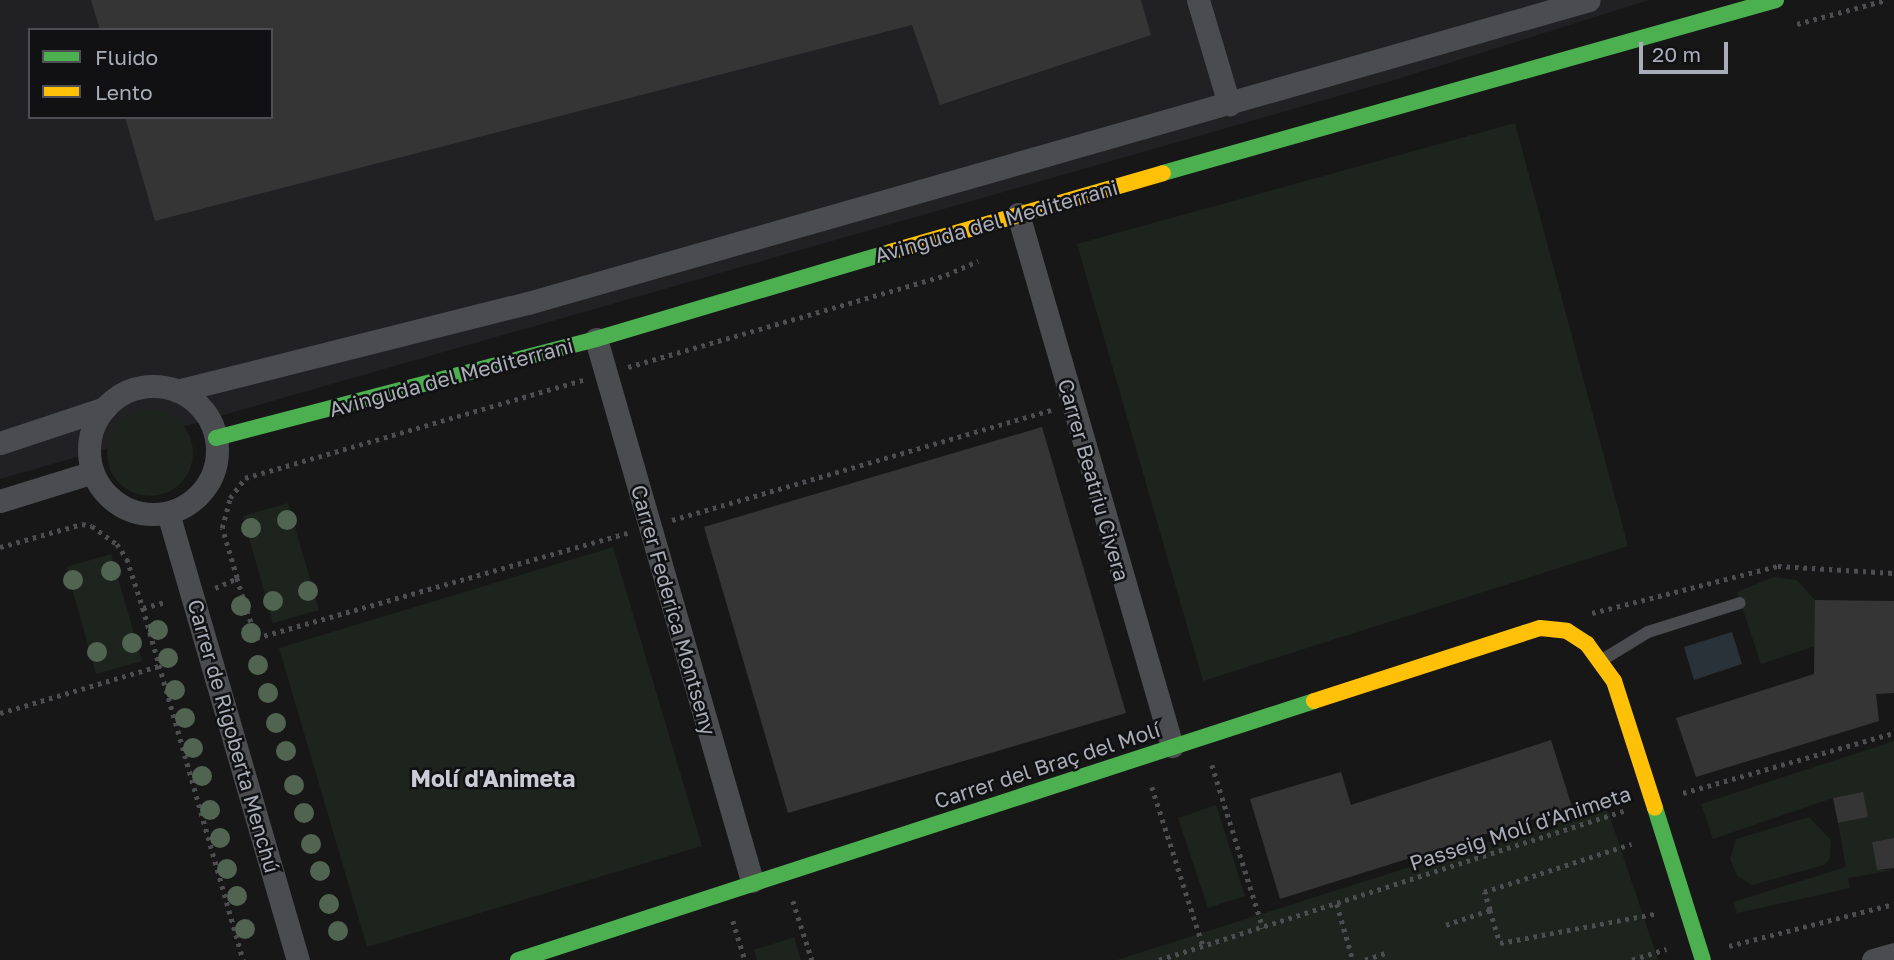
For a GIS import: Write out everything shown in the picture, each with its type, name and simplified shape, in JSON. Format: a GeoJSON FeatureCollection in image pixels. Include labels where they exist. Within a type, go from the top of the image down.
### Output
{"type":"FeatureCollection","features":[{"type":"Feature","properties":{"kind":"street"},"geometry":{"type":"LineString","coordinates":[[1198,0],[1229,104]]}},
{"type":"Feature","properties":{"kind":"street"},"geometry":{"type":"LineString","coordinates":[[0,443],[105,408],[138,388],[177,391],[528,303],[1229,104],[1529,8],[1589,0]]}},
{"type":"Feature","properties":{"kind":"street","name":"Avinguda del Mediterrani"},"geometry":{"type":"LineString","coordinates":[[216,438],[596,340],[1018,214],[1776,0]]}},
{"type":"Feature","properties":{"kind":"street","name":"Carrer Beatriu Civera"},"geometry":{"type":"LineString","coordinates":[[1018,214],[1172,747]]}},
{"type":"Feature","properties":{"kind":"street","name":"Carrer Federica Montseny"},"geometry":{"type":"LineString","coordinates":[[596,340],[752,881]]}},
{"type":"Feature","properties":{"kind":"street"},"geometry":{"type":"LineString","coordinates":[[105,408],[90,437],[93,472],[110,498],[123,507],[137,512],[168,513],[201,493],[216,457],[216,438],[206,415],[177,391]]}},
{"type":"Feature","properties":{"kind":"street"},"geometry":{"type":"LineString","coordinates":[[0,501],[93,472]]}},
{"type":"Feature","properties":{"kind":"street","name":"Carrer de Rigoberta Menchú"},"geometry":{"type":"LineString","coordinates":[[168,513],[298,960]]}},
{"type":"Feature","properties":{"kind":"street","name":"Carrer del Braç del Molí"},"geometry":{"type":"LineString","coordinates":[[519,960],[752,881],[1540,628],[1567,631],[1587,644],[1601,660]]}},
{"type":"Feature","properties":{"kind":"street"},"geometry":{"type":"LineString","coordinates":[[1601,660],[1614,681],[1702,957]]}},
{"type":"Feature","properties":{"kind":"street"},"geometry":{"type":"LineString","coordinates":[[1872,960],[1894,954]]}},
{"type":"Feature","properties":{"kind":"lane"},"geometry":{"type":"LineString","coordinates":[[1601,660],[1648,632],[1740,603]]}},
{"type":"Feature","properties":{"kind":"path"},"geometry":{"type":"LineString","coordinates":[[143,608],[193,595],[237,578],[222,528],[223,514],[245,478],[946,275],[1026,241]]}},
{"type":"Feature","properties":{"kind":"path"},"geometry":{"type":"LineString","coordinates":[[0,547],[82,524],[92,526],[117,544],[127,559],[243,960]]}},
{"type":"Feature","properties":{"kind":"path"},"geometry":{"type":"LineString","coordinates":[[0,713],[159,666]]}},
{"type":"Feature","properties":{"kind":"path","name":"Passeig Molí d'Animeta"},"geometry":{"type":"LineString","coordinates":[[1158,960],[1652,801],[1894,733]]}},
{"type":"Feature","properties":{"kind":"path"},"geometry":{"type":"LineString","coordinates":[[1203,737],[1263,928]]}},
{"type":"Feature","properties":{"kind":"path"},"geometry":{"type":"LineString","coordinates":[[1143,756],[1203,946]]}},
{"type":"Feature","properties":{"kind":"path"},"geometry":{"type":"LineString","coordinates":[[1631,844],[1484,892],[1500,943],[1654,914]]}},
{"type":"Feature","properties":{"kind":"path"},"geometry":{"type":"LineString","coordinates":[[783,871],[812,960]]}},
{"type":"Feature","properties":{"kind":"path"},"geometry":{"type":"LineString","coordinates":[[1337,904],[1353,960]]}},
{"type":"Feature","properties":{"kind":"path"},"geometry":{"type":"LineString","coordinates":[[1702,957],[1894,904]]}},
{"type":"Feature","properties":{"kind":"path"},"geometry":{"type":"LineString","coordinates":[[1446,925],[1490,910]]}},
{"type":"Feature","properties":{"kind":"path"},"geometry":{"type":"LineString","coordinates":[[1632,960],[1666,949]]}},
{"type":"Feature","properties":{"kind":"path"},"geometry":{"type":"LineString","coordinates":[[1364,960],[1385,953]]}},
{"type":"Feature","properties":{"kind":"shaded area"},"geometry":{"type":"Polygon","coordinates":[[[0,0],[1649,0],[1398,79],[0,479],[0,0]]]}},
{"type":"Feature","properties":{"kind":"shaded area"},"geometry":{"type":"Polygon","coordinates":[[[1515,123],[1628,546],[1203,681],[1077,244],[1515,123]]]}},
{"type":"Feature","properties":{"kind":"shaded area"},"geometry":{"type":"Polygon","coordinates":[[[150,410],[167,413],[181,422],[190,436],[193,453],[190,470],[181,484],[167,493],[150,496],[133,493],[119,484],[110,470],[107,453],[110,436],[119,422],[133,413],[150,410]]]}},
{"type":"Feature","properties":{"kind":"shaded area"},"geometry":{"type":"Polygon","coordinates":[[[288,503],[319,610],[273,623],[243,516],[288,503]]]}},
{"type":"Feature","properties":{"kind":"shaded area"},"geometry":{"type":"Polygon","coordinates":[[[613,547],[702,846],[367,947],[279,648],[613,547]]]}},
{"type":"Feature","properties":{"kind":"shaded area"},"geometry":{"type":"Polygon","coordinates":[[[111,554],[142,661],[96,674],[66,567],[111,554]]]}},
{"type":"Feature","properties":{"kind":"shaded area"},"geometry":{"type":"Polygon","coordinates":[[[1774,577],[1797,580],[1815,600],[1815,646],[1761,664],[1737,592],[1774,577]]]}},
{"type":"Feature","properties":{"kind":"shaded area"},"geometry":{"type":"Polygon","coordinates":[[[1732,632],[1742,664],[1694,680],[1684,647],[1732,632]]]}},
{"type":"Feature","properties":{"kind":"shaded area"},"geometry":{"type":"Polygon","coordinates":[[[1894,741],[1894,838],[1872,842],[1877,870],[1894,870],[1848,878],[1850,888],[1737,913],[1733,902],[1846,867],[1838,823],[1868,817],[1863,793],[1833,798],[1713,839],[1701,804],[1894,741]]]}},
{"type":"Feature","properties":{"kind":"shaded area"},"geometry":{"type":"Polygon","coordinates":[[[1216,805],[1245,896],[1208,908],[1178,818],[1216,805]]]}},
{"type":"Feature","properties":{"kind":"shaded area"},"geometry":{"type":"Polygon","coordinates":[[[1606,805],[1658,960],[1117,960],[1271,911],[1606,805]]]}},
{"type":"Feature","properties":{"kind":"shaded area"},"geometry":{"type":"Polygon","coordinates":[[[1809,817],[1831,840],[1830,858],[1824,865],[1752,885],[1737,876],[1730,859],[1736,839],[1809,817]]]}},
{"type":"Feature","properties":{"kind":"shaded area"},"geometry":{"type":"Polygon","coordinates":[[[794,937],[801,960],[757,960],[754,950],[794,937]]]}},
{"type":"Feature","properties":{"kind":"building"},"geometry":{"type":"Polygon","coordinates":[[[91,0],[1141,0],[1151,35],[940,105],[912,25],[155,221],[126,119],[273,119],[273,28],[99,28],[91,0]]]}},
{"type":"Feature","properties":{"kind":"building"},"geometry":{"type":"Polygon","coordinates":[[[1042,427],[1126,713],[788,813],[704,527],[1042,427]]]}},
{"type":"Feature","properties":{"kind":"building"},"geometry":{"type":"Polygon","coordinates":[[[1815,600],[1894,601],[1894,693],[1876,694],[1879,721],[1696,777],[1676,718],[1814,674],[1815,600]]]}},
{"type":"Feature","properties":{"kind":"building"},"geometry":{"type":"Polygon","coordinates":[[[1551,740],[1572,807],[1280,899],[1250,799],[1341,772],[1351,805],[1551,740]]]}},
{"type":"Feature","properties":{"kind":"building"},"geometry":{"type":"Polygon","coordinates":[[[1863,792],[1868,817],[1838,823],[1833,798],[1863,792]]]}},
{"type":"Feature","properties":{"kind":"building"},"geometry":{"type":"Polygon","coordinates":[[[1894,838],[1894,868],[1877,870],[1872,842],[1894,838]]]}},
{"type":"Feature","properties":{"kind":"traffic: fast"},"geometry":{"type":"LineString","coordinates":[[1163,173],[1776,0]]}},
{"type":"Feature","properties":{"kind":"traffic: fast"},"geometry":{"type":"LineString","coordinates":[[216,438],[596,339],[890,252]]}},
{"type":"Feature","properties":{"kind":"traffic: fast"},"geometry":{"type":"LineString","coordinates":[[518,960],[1314,701]]}},
{"type":"Feature","properties":{"kind":"traffic: fast"},"geometry":{"type":"LineString","coordinates":[[1655,808],[1703,960]]}},
{"type":"Feature","properties":{"kind":"traffic: slow"},"geometry":{"type":"LineString","coordinates":[[890,252],[1163,173]]}},
{"type":"Feature","properties":{"kind":"traffic: slow"},"geometry":{"type":"LineString","coordinates":[[1314,701],[1540,628],[1567,631],[1587,644],[1614,681],[1655,808]]}},
{"type":"Feature","properties":{"kind":"district","name":"Molí d'Animeta"},"geometry":{"type":"Point","coordinates":[493,778]}}]}
